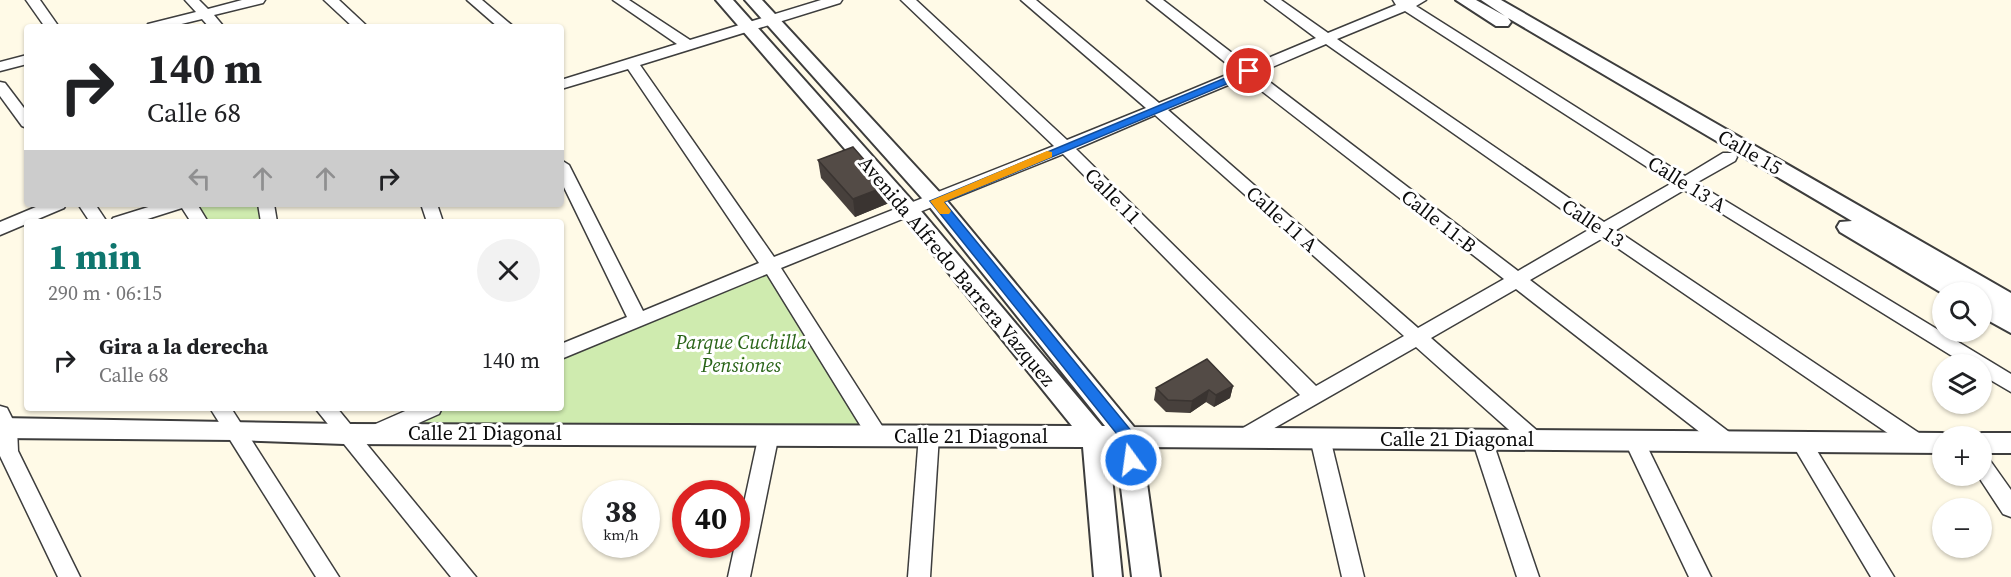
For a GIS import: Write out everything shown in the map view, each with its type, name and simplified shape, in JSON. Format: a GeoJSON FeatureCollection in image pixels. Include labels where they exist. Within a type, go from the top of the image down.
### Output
{"type":"FeatureCollection","features":[{"type":"Feature","properties":{"kind":"street"},"geometry":{"type":"LineString","coordinates":[[33,0],[50,24]]}},
{"type":"Feature","properties":{"kind":"street"},"geometry":{"type":"LineString","coordinates":[[192,0],[214,24]]}},
{"type":"Feature","properties":{"kind":"street"},"geometry":{"type":"LineString","coordinates":[[165,24],[258,0]]}},
{"type":"Feature","properties":{"kind":"street"},"geometry":{"type":"LineString","coordinates":[[331,0],[358,24]]}},
{"type":"Feature","properties":{"kind":"street"},"geometry":{"type":"LineString","coordinates":[[474,0],[503,24]]}},
{"type":"Feature","properties":{"kind":"street"},"geometry":{"type":"LineString","coordinates":[[620,0],[687,45]]}},
{"type":"Feature","properties":{"kind":"street","name":"Avenida Alfredo Barrera Vazquez"},"geometry":{"type":"LineString","coordinates":[[724,0],[909,210],[1095,436]]}},
{"type":"Feature","properties":{"kind":"street","name":"Avenida Alfredo Barrera Vazquez"},"geometry":{"type":"LineString","coordinates":[[753,0],[936,201],[1128,437]]}},
{"type":"Feature","properties":{"kind":"street"},"geometry":{"type":"LineString","coordinates":[[568,83],[835,0]]}},
{"type":"Feature","properties":{"kind":"street","name":"Calle 11"},"geometry":{"type":"LineString","coordinates":[[908,0],[1065,147],[1314,397]]}},
{"type":"Feature","properties":{"kind":"street","name":"Calle 11 A"},"geometry":{"type":"LineString","coordinates":[[1028,0],[1157,109],[1534,440]]}},
{"type":"Feature","properties":{"kind":"street","name":"Calle 11-B"},"geometry":{"type":"LineString","coordinates":[[1154,0],[1249,71],[1515,281],[1726,441]]}},
{"type":"Feature","properties":{"kind":"street","name":"Calle 13"},"geometry":{"type":"LineString","coordinates":[[1272,0],[1604,231],[1930,443]]}},
{"type":"Feature","properties":{"kind":"street","name":"Calle 15"},"geometry":{"type":"LineString","coordinates":[[1464,0],[1942,282]]}},
{"type":"Feature","properties":{"kind":"street","name":"Calle 15"},"geometry":{"type":"LineString","coordinates":[[1490,0],[2011,304]]}},
{"type":"Feature","properties":{"kind":"street"},"geometry":{"type":"LineString","coordinates":[[564,351],[770,265],[936,201],[1328,38],[1408,2]]}},
{"type":"Feature","properties":{"kind":"street","name":"Calle 13 A"},"geometry":{"type":"LineString","coordinates":[[1408,2],[1686,184],[1962,354]]}},
{"type":"Feature","properties":{"kind":"street"},"geometry":{"type":"LineString","coordinates":[[0,67],[24,60]]}},
{"type":"Feature","properties":{"kind":"street"},"geometry":{"type":"LineString","coordinates":[[631,63],[770,265],[877,435]]}},
{"type":"Feature","properties":{"kind":"street"},"geometry":{"type":"LineString","coordinates":[[0,86],[24,119]]}},
{"type":"Feature","properties":{"kind":"street"},"geometry":{"type":"LineString","coordinates":[[1243,438],[1730,157]]}},
{"type":"Feature","properties":{"kind":"street"},"geometry":{"type":"LineString","coordinates":[[564,171],[638,320]]}},
{"type":"Feature","properties":{"kind":"street"},"geometry":{"type":"LineString","coordinates":[[0,229],[51,207]]}},
{"type":"Feature","properties":{"kind":"street"},"geometry":{"type":"LineString","coordinates":[[129,219],[167,207]]}},
{"type":"Feature","properties":{"kind":"street"},"geometry":{"type":"LineString","coordinates":[[1992,312],[2011,324]]}},
{"type":"Feature","properties":{"kind":"street","name":"Calle 13 A"},"geometry":{"type":"LineString","coordinates":[[1992,372],[2011,384]]}},
{"type":"Feature","properties":{"kind":"street"},"geometry":{"type":"LineString","coordinates":[[222,411],[328,577]]}},
{"type":"Feature","properties":{"kind":"street"},"geometry":{"type":"LineString","coordinates":[[327,411],[465,577]]}},
{"type":"Feature","properties":{"kind":"street"},"geometry":{"type":"LineString","coordinates":[[378,432],[425,411]]}},
{"type":"Feature","properties":{"kind":"street","name":"Calle 21 Diagonal"},"geometry":{"type":"LineString","coordinates":[[3,436],[235,430],[344,434],[378,432],[769,434],[1930,443]]}},
{"type":"Feature","properties":{"kind":"street"},"geometry":{"type":"LineString","coordinates":[[738,577],[769,434]]}},
{"type":"Feature","properties":{"kind":"street"},"geometry":{"type":"LineString","coordinates":[[918,577],[928,435]]}},
{"type":"Feature","properties":{"kind":"street"},"geometry":{"type":"LineString","coordinates":[[3,436],[69,577]]}},
{"type":"Feature","properties":{"kind":"street"},"geometry":{"type":"LineString","coordinates":[[1095,436],[1108,577]]}},
{"type":"Feature","properties":{"kind":"street"},"geometry":{"type":"LineString","coordinates":[[1128,437],[1146,577]]}},
{"type":"Feature","properties":{"kind":"street"},"geometry":{"type":"LineString","coordinates":[[1320,438],[1353,577]]}},
{"type":"Feature","properties":{"kind":"street"},"geometry":{"type":"LineString","coordinates":[[1482,439],[1528,577]]}},
{"type":"Feature","properties":{"kind":"street"},"geometry":{"type":"LineString","coordinates":[[1634,440],[1700,577]]}},
{"type":"Feature","properties":{"kind":"street"},"geometry":{"type":"LineString","coordinates":[[1801,442],[1883,577]]}},
{"type":"Feature","properties":{"kind":"street"},"geometry":{"type":"LineString","coordinates":[[1992,443],[2011,443]]}},
{"type":"Feature","properties":{"kind":"street"},"geometry":{"type":"LineString","coordinates":[[1992,480],[2011,508]]}},
{"type":"Feature","properties":{"kind":"green space"},"geometry":{"type":"Polygon","coordinates":[[[198,207],[260,207],[262,219],[208,219],[198,207]]]}},
{"type":"Feature","properties":{"kind":"green space","name":"Parque Cuchilla Pensiones"},"geometry":{"type":"Polygon","coordinates":[[[766,267],[863,424],[396,428],[432,411],[564,411],[564,351],[766,267]]]}},
{"type":"Feature","properties":{"kind":"building"},"geometry":{"type":"Polygon","coordinates":[[[853,147],[887,186],[853,199],[818,160],[853,147]]]}},
{"type":"Feature","properties":{"kind":"building"},"geometry":{"type":"Polygon","coordinates":[[[1207,359],[1233,386],[1216,395],[1209,390],[1192,401],[1168,400],[1156,388],[1207,359]]]}},
{"type":"Feature","properties":{"kind":"slow traffic"},"geometry":{"type":"LineString","coordinates":[[944,211],[936,201],[1047,155]]}},
{"type":"Feature","properties":{"kind":"route"},"geometry":{"type":"LineString","coordinates":[[1131,460],[1128,437],[936,201],[1249,71]]}}]}
